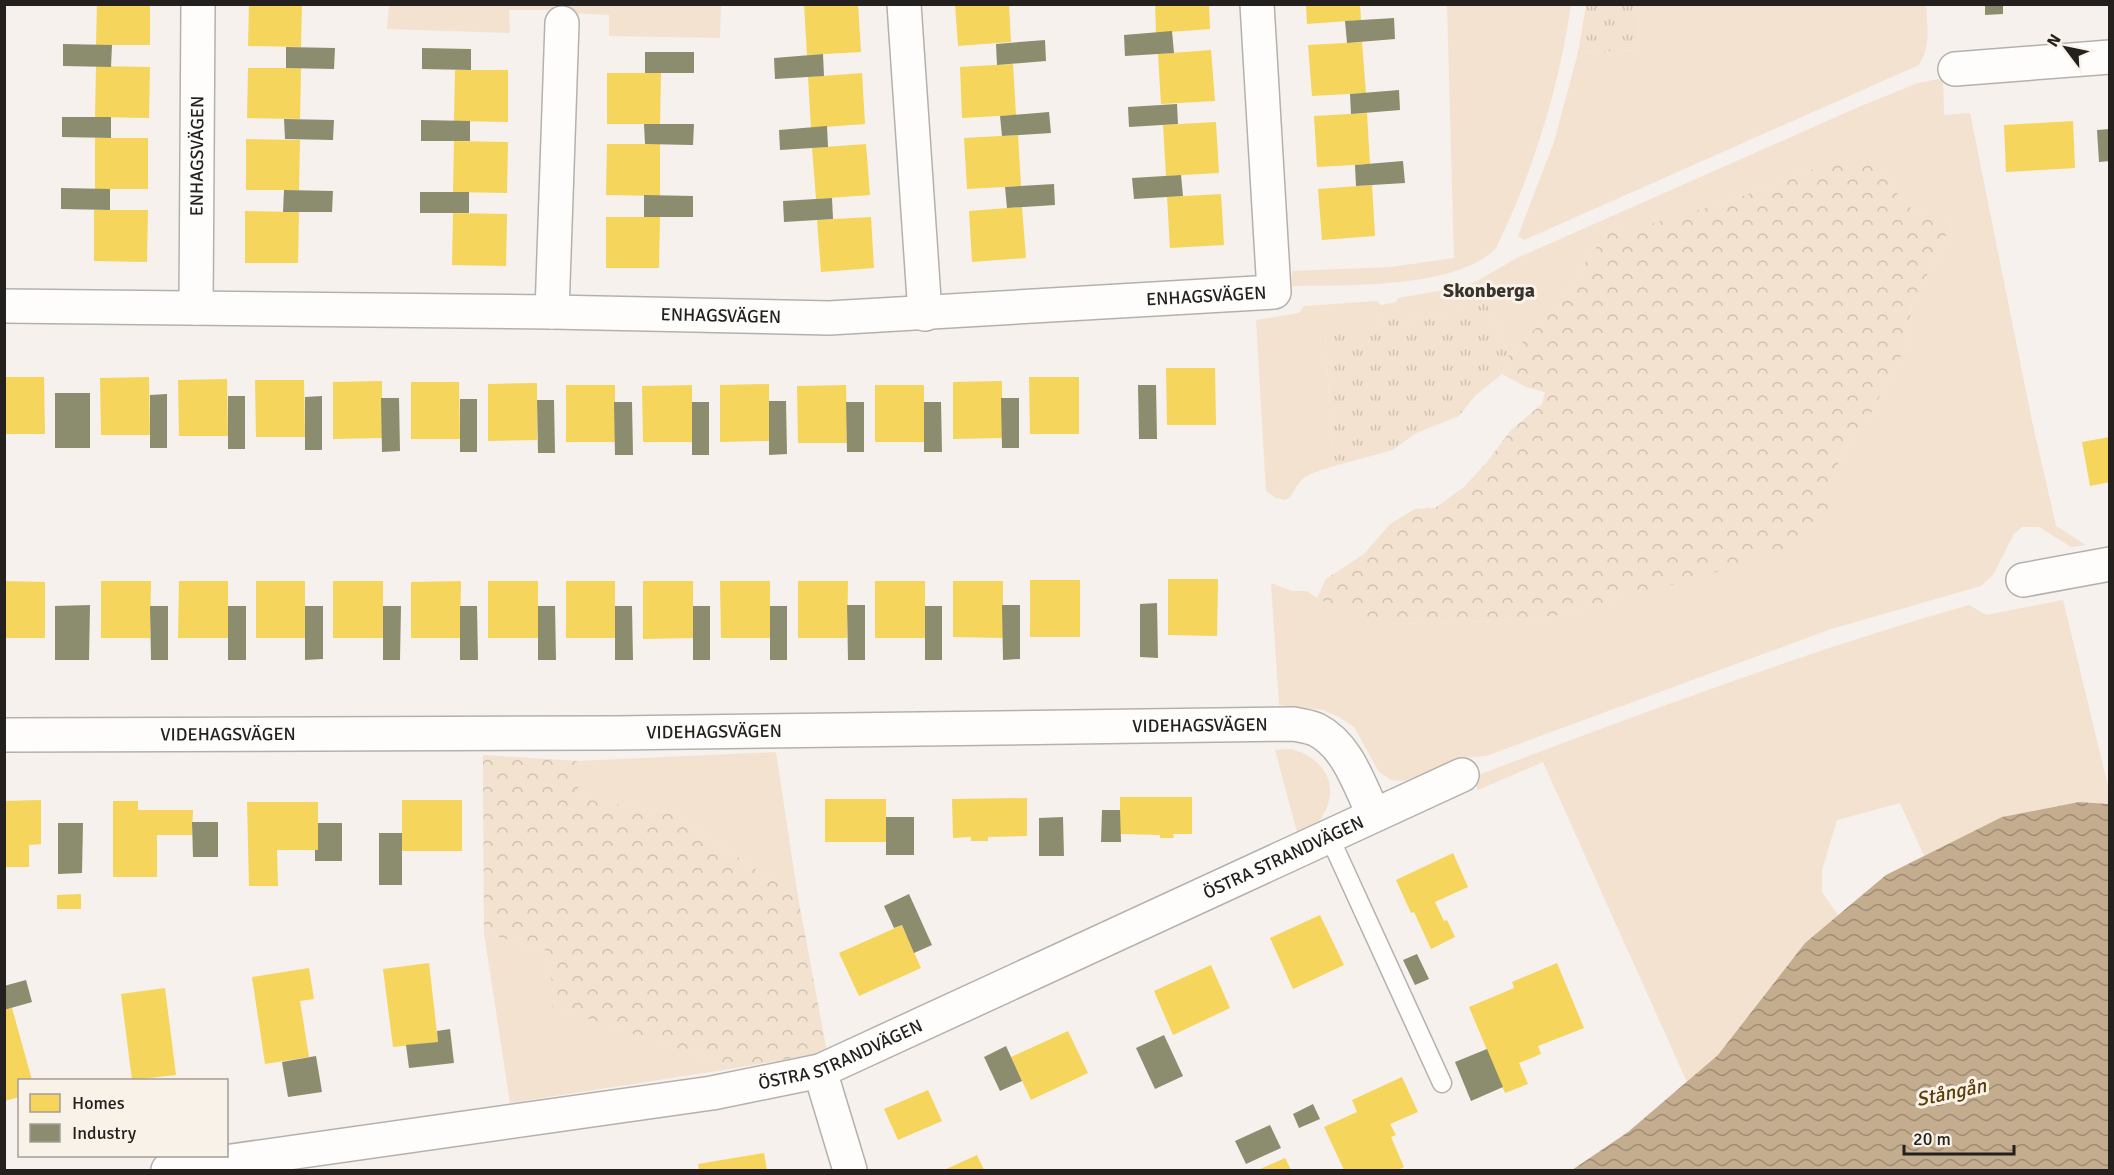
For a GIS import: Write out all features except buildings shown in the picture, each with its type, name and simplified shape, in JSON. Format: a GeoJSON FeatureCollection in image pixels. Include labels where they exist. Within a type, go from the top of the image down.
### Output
{"type":"FeatureCollection","features":[{"type":"Feature","properties":{"kind":"street","name":"ENHAGSVÄGEN"},"geometry":{"type":"LineString","coordinates":[[196,308],[198,4]]}},
{"type":"Feature","properties":{"kind":"street"},"geometry":{"type":"LineString","coordinates":[[904,4],[925,314]]}},
{"type":"Feature","properties":{"kind":"street","name":"ENHAGSVÄGEN"},"geometry":{"type":"LineString","coordinates":[[4,306],[552,312],[829,318],[1274,292],[1257,4]]}},
{"type":"Feature","properties":{"kind":"street"},"geometry":{"type":"LineString","coordinates":[[552,312],[562,23]]}},
{"type":"Feature","properties":{"kind":"street"},"geometry":{"type":"LineString","coordinates":[[1955,69],[2109,57]]}},
{"type":"Feature","properties":{"kind":"street"},"geometry":{"type":"LineString","coordinates":[[2023,580],[2109,564]]}},
{"type":"Feature","properties":{"kind":"street","name":"VIDEHAGSVÄGEN"},"geometry":{"type":"LineString","coordinates":[[4,735],[615,733],[1294,724],[1315,729],[1331,739],[1345,755],[1374,815]]}},
{"type":"Feature","properties":{"kind":"street","name":"ÖSTRA STRANDVÄGEN"},"geometry":{"type":"LineString","coordinates":[[168,1170],[346,1159],[712,1093],[820,1071],[1462,775]]}},
{"type":"Feature","properties":{"kind":"street"},"geometry":{"type":"LineString","coordinates":[[820,1071],[850,1170]]}},
{"type":"Feature","properties":{"kind":"lane"},"geometry":{"type":"LineString","coordinates":[[1329,836],[1442,1083]]}},
{"type":"Feature","properties":{"kind":"green space"},"geometry":{"type":"Polygon","coordinates":[[[389,5],[554,5],[554,10],[509,10],[510,33],[387,29],[389,5]]]}},
{"type":"Feature","properties":{"kind":"green space"},"geometry":{"type":"Polygon","coordinates":[[[570,5],[721,5],[720,38],[609,36],[609,15],[570,13],[570,5]]]}},
{"type":"Feature","properties":{"kind":"green space"},"geometry":{"type":"Polygon","coordinates":[[[1447,5],[1571,5],[1552,98],[1543,129],[1522,190],[1496,248],[1478,261],[1455,271],[1429,278],[1370,284],[1292,286],[1292,271],[1391,267],[1454,258],[1447,5]]]}},
{"type":"Feature","properties":{"kind":"green space"},"geometry":{"type":"Polygon","coordinates":[[[1586,5],[1638,5],[1639,50],[1578,53],[1586,5]]]}},
{"type":"Feature","properties":{"kind":"green space"},"geometry":{"type":"Polygon","coordinates":[[[1638,5],[1926,5],[1927,43],[1919,65],[1524,240],[1518,236],[1554,142],[1578,53],[1639,50],[1638,5]]]}},
{"type":"Feature","properties":{"kind":"green space"},"geometry":{"type":"Polygon","coordinates":[[[1943,78],[1944,115],[1970,113],[2032,421],[2056,526],[2086,545],[2071,547],[2039,527],[2022,527],[2014,534],[1993,575],[1981,586],[1831,629],[1486,756],[1461,758],[1404,781],[1391,780],[1379,772],[1354,727],[1339,717],[1323,710],[1279,705],[1271,583],[1292,591],[1307,591],[1317,598],[1390,624],[1502,621],[1563,615],[1625,596],[1829,517],[1829,482],[1849,441],[1869,417],[1908,343],[1912,301],[1941,251],[1952,221],[1914,211],[1899,196],[1882,171],[1814,169],[1735,199],[1648,226],[1608,232],[1582,267],[1568,294],[1509,354],[1477,281],[1515,259],[1861,106],[1918,83],[1943,78]]]}},
{"type":"Feature","properties":{"kind":"green space"},"geometry":{"type":"Polygon","coordinates":[[[1862,162],[1882,171],[1899,196],[1914,211],[1952,220],[1941,251],[1912,301],[1908,343],[1869,417],[1849,441],[1829,482],[1829,517],[1811,540],[1692,580],[1625,596],[1563,615],[1502,621],[1390,624],[1362,620],[1317,598],[1326,579],[1364,554],[1390,524],[1415,509],[1435,508],[1464,487],[1487,462],[1511,430],[1542,404],[1545,392],[1526,387],[1502,374],[1509,354],[1568,294],[1582,267],[1608,232],[1648,225],[1735,199],[1814,169],[1862,162]]]}},
{"type":"Feature","properties":{"kind":"green space"},"geometry":{"type":"Polygon","coordinates":[[[1477,281],[1509,354],[1502,374],[1475,396],[1459,416],[1416,433],[1393,450],[1334,466],[1325,333],[1385,327],[1381,305],[1396,302],[1400,323],[1467,307],[1461,287],[1477,281]]]}},
{"type":"Feature","properties":{"kind":"green space"},"geometry":{"type":"Polygon","coordinates":[[[1461,287],[1468,307],[1400,323],[1396,302],[1398,298],[1461,287]]]}},
{"type":"Feature","properties":{"kind":"green space"},"geometry":{"type":"Polygon","coordinates":[[[1377,301],[1381,305],[1385,327],[1325,334],[1334,466],[1305,477],[1286,500],[1276,498],[1266,491],[1256,320],[1299,313],[1304,306],[1377,301]]]}},
{"type":"Feature","properties":{"kind":"green space"},"geometry":{"type":"Polygon","coordinates":[[[2063,600],[2109,790],[2110,804],[2079,802],[2002,817],[1924,856],[1900,803],[1837,820],[1822,870],[1822,892],[1838,915],[1805,943],[1718,1055],[1687,1082],[1543,762],[1478,790],[1473,777],[1844,643],[1969,605],[1986,615],[2063,600]]]}},
{"type":"Feature","properties":{"kind":"green space"},"geometry":{"type":"Polygon","coordinates":[[[1291,749],[1311,758],[1318,764],[1328,779],[1330,789],[1326,809],[1320,820],[1313,826],[1297,832],[1275,750],[1291,749]]]}},
{"type":"Feature","properties":{"kind":"green space"},"geometry":{"type":"Polygon","coordinates":[[[776,752],[798,897],[671,813],[578,798],[578,761],[776,752]]]}},
{"type":"Feature","properties":{"kind":"green space"},"geometry":{"type":"Polygon","coordinates":[[[483,755],[578,761],[578,798],[671,813],[798,897],[827,1052],[736,1068],[552,1007],[551,952],[484,933],[483,755]]]}},
{"type":"Feature","properties":{"kind":"green space"},"geometry":{"type":"Polygon","coordinates":[[[484,933],[551,952],[553,1007],[736,1068],[510,1103],[484,933]]]}},
{"type":"Feature","properties":{"kind":"water","name":"Stångån"},"geometry":{"type":"Polygon","coordinates":[[[2079,802],[2109,804],[2109,1170],[1572,1170],[1628,1132],[1718,1055],[1805,943],[1886,875],[2002,817],[2079,802]]]}},
{"type":"Feature","properties":{"kind":"district","name":"Skonberga"},"geometry":{"type":"Point","coordinates":[1489,290]}}]}
